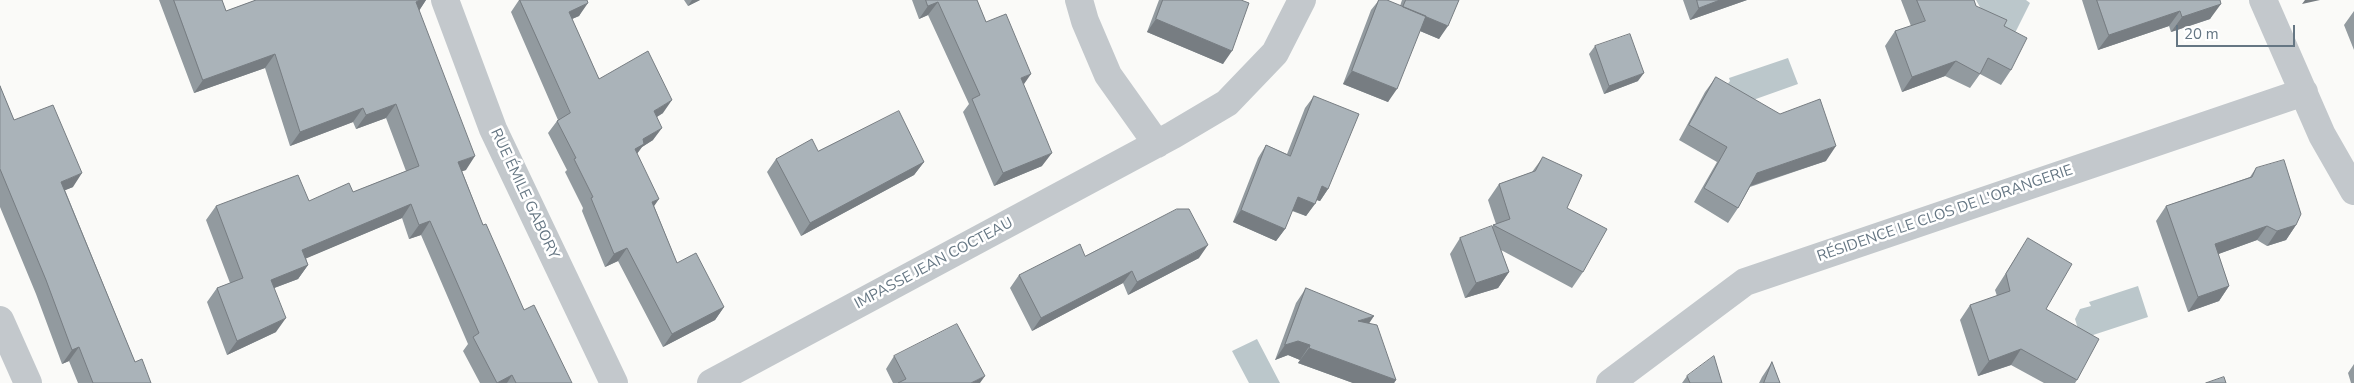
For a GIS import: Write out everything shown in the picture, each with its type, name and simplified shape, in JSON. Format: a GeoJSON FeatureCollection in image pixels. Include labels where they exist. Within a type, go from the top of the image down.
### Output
{"type":"FeatureCollection","features":[{"type":"Feature","properties":{"kind":"street","name":"RUE ÉMILE GABORY"},"geometry":{"type":"LineString","coordinates":[[445,0],[494,129],[614,383]]}},
{"type":"Feature","properties":{"kind":"street"},"geometry":{"type":"LineString","coordinates":[[1080,0],[1086,22],[1108,75],[1157,144]]}},
{"type":"Feature","properties":{"kind":"street","name":"IMPASSE JEAN COCTEAU"},"geometry":{"type":"LineString","coordinates":[[711,383],[1157,144],[1227,103],[1275,53],[1302,0]]}},
{"type":"Feature","properties":{"kind":"street"},"geometry":{"type":"LineString","coordinates":[[2263,0],[2322,135],[2354,191]]}},
{"type":"Feature","properties":{"kind":"street","name":"RÉSIDENCE LE CLOS DE L'ORANGERIE"},"geometry":{"type":"LineString","coordinates":[[1610,383],[1745,282],[2304,92]]}},
{"type":"Feature","properties":{"kind":"street"},"geometry":{"type":"LineString","coordinates":[[2,332],[28,383]]}},
{"type":"Feature","properties":{"kind":"shaded area"},"geometry":{"type":"Polygon","coordinates":[[[1976,0],[2026,0],[2030,3],[2013,37],[1981,9],[1976,0]]]}},
{"type":"Feature","properties":{"kind":"shaded area"},"geometry":{"type":"Polygon","coordinates":[[[1788,58],[1798,84],[1739,105],[1726,86],[1730,81],[1729,78],[1788,58]]]}},
{"type":"Feature","properties":{"kind":"shaded area"},"geometry":{"type":"Polygon","coordinates":[[[2138,286],[2148,317],[2087,337],[2079,332],[2075,319],[2080,309],[2091,306],[2089,302],[2138,286]]]}},
{"type":"Feature","properties":{"kind":"shaded area"},"geometry":{"type":"Polygon","coordinates":[[[1257,339],[1280,383],[1249,383],[1232,351],[1257,339]]]}},
{"type":"Feature","properties":{"kind":"building"},"geometry":{"type":"Polygon","coordinates":[[[174,0],[222,0],[226,11],[256,0],[420,0],[416,2],[475,156],[458,162],[483,225],[486,224],[524,310],[534,305],[572,383],[516,383],[512,375],[497,383],[473,337],[479,333],[430,221],[419,225],[411,204],[302,250],[308,265],[271,280],[286,318],[237,341],[217,288],[243,278],[216,206],[298,175],[309,201],[349,183],[353,192],[419,166],[396,104],[366,115],[363,108],[300,132],[275,54],[203,80],[174,0]]]}},
{"type":"Feature","properties":{"kind":"building"},"geometry":{"type":"Polygon","coordinates":[[[520,0],[587,0],[588,3],[569,12],[599,79],[648,51],[672,100],[654,111],[662,128],[643,139],[644,144],[635,149],[659,199],[652,202],[677,263],[696,253],[724,307],[672,334],[627,248],[614,254],[591,198],[593,197],[557,121],[570,113],[520,0]]]}},
{"type":"Feature","properties":{"kind":"building"},"geometry":{"type":"Polygon","coordinates":[[[926,0],[977,0],[986,22],[1006,14],[1031,74],[1021,78],[1052,153],[1003,173],[972,99],[980,95],[938,2],[928,6],[926,0]]]}},
{"type":"Feature","properties":{"kind":"building"},"geometry":{"type":"Polygon","coordinates":[[[1163,0],[1241,0],[1249,3],[1232,51],[1156,19],[1163,0]]]}},
{"type":"Feature","properties":{"kind":"building"},"geometry":{"type":"Polygon","coordinates":[[[1379,0],[1387,0],[1426,16],[1397,89],[1352,71],[1379,0]]]}},
{"type":"Feature","properties":{"kind":"building"},"geometry":{"type":"Polygon","coordinates":[[[1406,0],[1459,0],[1448,26],[1403,7],[1406,0]]]}},
{"type":"Feature","properties":{"kind":"building"},"geometry":{"type":"Polygon","coordinates":[[[1697,0],[1720,0],[1699,8],[1697,0]]]}},
{"type":"Feature","properties":{"kind":"building"},"geometry":{"type":"Polygon","coordinates":[[[1917,0],[1974,0],[1976,6],[2007,20],[2004,26],[2027,38],[2011,70],[1988,58],[1980,74],[1956,61],[1912,77],[1895,31],[1925,21],[1917,0]]]}},
{"type":"Feature","properties":{"kind":"building"},"geometry":{"type":"Polygon","coordinates":[[[2097,0],[2220,0],[2221,4],[2182,17],[2180,11],[2109,35],[2097,0]]]}},
{"type":"Feature","properties":{"kind":"building"},"geometry":{"type":"Polygon","coordinates":[[[1630,34],[1644,73],[1609,86],[1595,46],[1630,34]]]}},
{"type":"Feature","properties":{"kind":"building"},"geometry":{"type":"Polygon","coordinates":[[[1716,77],[1780,114],[1820,99],[1836,146],[1757,173],[1738,208],[1704,188],[1727,147],[1689,125],[1716,77]]]}},
{"type":"Feature","properties":{"kind":"building"},"geometry":{"type":"Polygon","coordinates":[[[0,86],[14,120],[53,105],[82,173],[61,182],[135,362],[142,359],[151,383],[93,383],[79,347],[72,350],[46,280],[0,169],[0,86]]]}},
{"type":"Feature","properties":{"kind":"building"},"geometry":{"type":"Polygon","coordinates":[[[1314,96],[1359,114],[1328,189],[1322,186],[1315,204],[1298,197],[1285,229],[1241,210],[1266,145],[1290,156],[1314,96]]]}},
{"type":"Feature","properties":{"kind":"building"},"geometry":{"type":"Polygon","coordinates":[[[899,111],[924,162],[810,223],[776,159],[812,139],[818,151],[899,111]]]}},
{"type":"Feature","properties":{"kind":"building"},"geometry":{"type":"Polygon","coordinates":[[[1543,157],[1582,175],[1567,208],[1607,229],[1583,272],[1493,225],[1510,219],[1499,184],[1535,171],[1543,157]]]}},
{"type":"Feature","properties":{"kind":"building"},"geometry":{"type":"Polygon","coordinates":[[[2284,160],[2301,214],[2296,225],[2277,231],[2267,226],[2215,244],[2229,286],[2198,297],[2166,206],[2252,177],[2256,168],[2284,160]]]}},
{"type":"Feature","properties":{"kind":"building"},"geometry":{"type":"Polygon","coordinates":[[[1177,209],[1189,209],[1208,245],[1137,282],[1132,271],[1041,318],[1019,275],[1080,244],[1085,256],[1177,209]]]}},
{"type":"Feature","properties":{"kind":"building"},"geometry":{"type":"Polygon","coordinates":[[[1492,226],[1509,272],[1476,283],[1460,238],[1492,226]]]}},
{"type":"Feature","properties":{"kind":"building"},"geometry":{"type":"Polygon","coordinates":[[[2028,238],[2072,264],[2046,309],[2099,339],[2077,380],[2021,349],[1989,361],[1970,305],[2010,291],[2006,274],[2028,238]]]}},
{"type":"Feature","properties":{"kind":"building"},"geometry":{"type":"Polygon","coordinates":[[[1306,288],[1374,316],[1358,321],[1377,325],[1396,380],[1309,348],[1310,345],[1298,341],[1285,345],[1306,288]]]}},
{"type":"Feature","properties":{"kind":"building"},"geometry":{"type":"Polygon","coordinates":[[[957,324],[985,376],[971,383],[898,383],[906,379],[894,356],[957,324]]]}},
{"type":"Feature","properties":{"kind":"building"},"geometry":{"type":"Polygon","coordinates":[[[1714,356],[1722,383],[1690,383],[1687,376],[1714,356]]]}},
{"type":"Feature","properties":{"kind":"building"},"geometry":{"type":"Polygon","coordinates":[[[1772,362],[1780,383],[1764,383],[1772,362]]]}},
{"type":"Feature","properties":{"kind":"building"},"geometry":{"type":"Polygon","coordinates":[[[2224,377],[2226,383],[2206,383],[2224,377]]]}}]}
